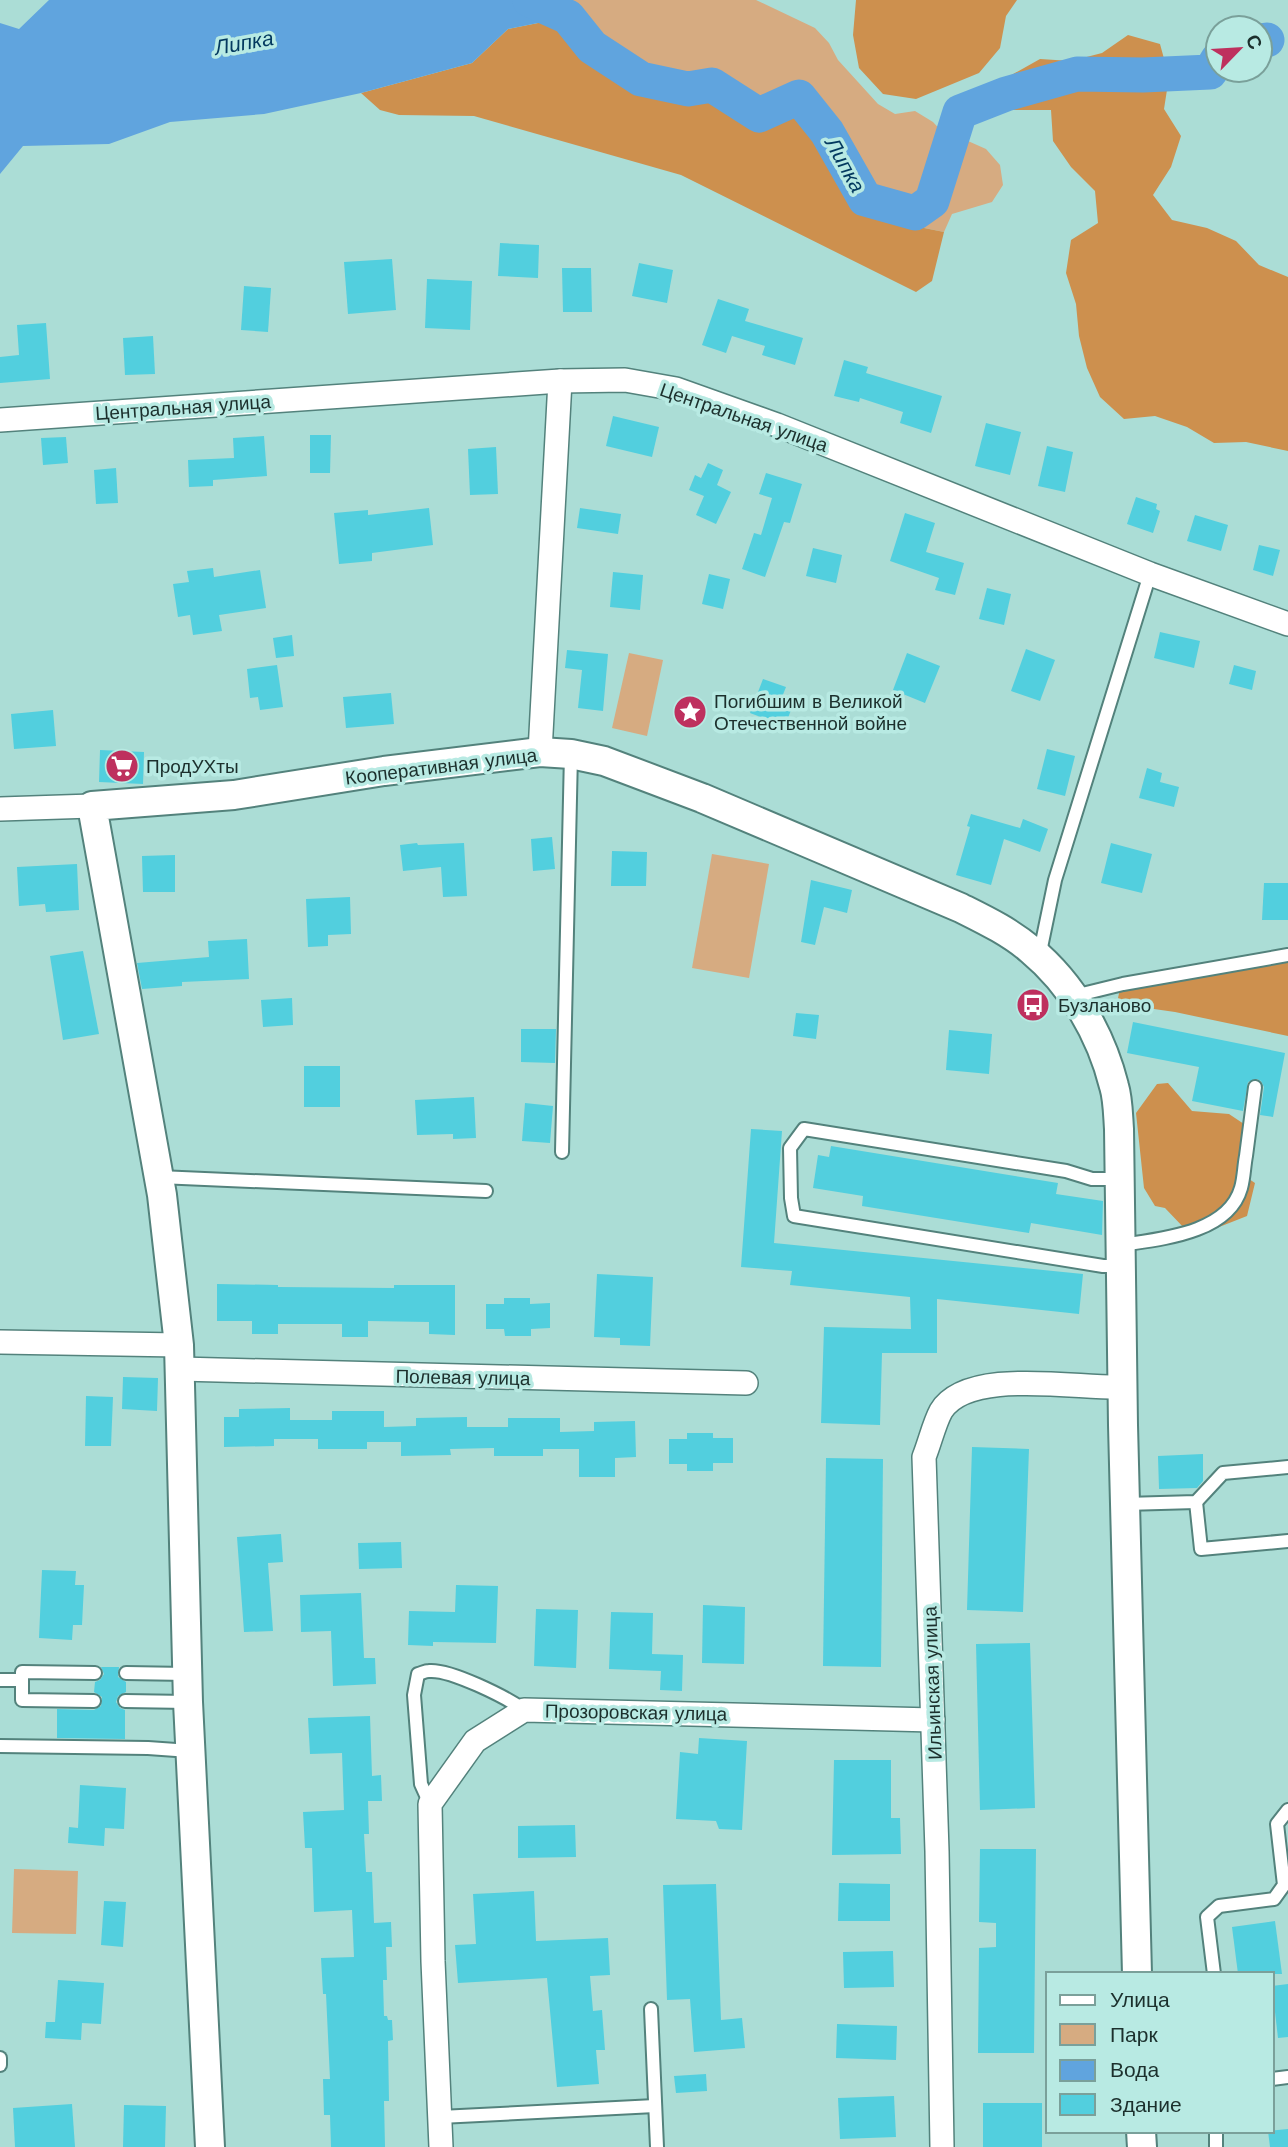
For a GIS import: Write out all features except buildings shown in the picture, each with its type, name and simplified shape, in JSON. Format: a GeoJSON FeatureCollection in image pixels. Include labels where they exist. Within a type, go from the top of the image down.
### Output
{"type":"FeatureCollection","features":[{"type":"Feature","properties":{"kind":"street","name":"Центральная улица"},"geometry":{"type":"LineString","coordinates":[[0,420],[559,381],[625,380],[676,389],[777,425],[1150,574],[1288,624]]}},
{"type":"Feature","properties":{"kind":"street"},"geometry":{"type":"LineString","coordinates":[[540,752],[559,381]]}},
{"type":"Feature","properties":{"kind":"street","name":"Кооперативная улица"},"geometry":{"type":"LineString","coordinates":[[0,809],[92,806],[234,795],[384,771],[540,752],[572,754],[604,761],[702,798],[961,908],[997,926],[1039,957],[1074,996],[1104,1054],[1115,1087],[1119,1129],[1122,1387],[1137,1972]]}},
{"type":"Feature","properties":{"kind":"street"},"geometry":{"type":"LineString","coordinates":[[92,806],[159,1177],[180,1357],[188,1702],[210,2147]]}},
{"type":"Feature","properties":{"kind":"street","name":"Полевая улица"},"geometry":{"type":"LineString","coordinates":[[0,1342],[180,1357],[746,1383]]}},
{"type":"Feature","properties":{"kind":"street","name":"Ильинская улица"},"geometry":{"type":"LineString","coordinates":[[942,2147],[933,1720],[924,1457],[942,1410],[962,1393],[994,1384],[1122,1387]]}},
{"type":"Feature","properties":{"kind":"street","name":"Прозоровская улица"},"geometry":{"type":"LineString","coordinates":[[430,1804],[475,1741],[524,1710],[933,1720]]}},
{"type":"Feature","properties":{"kind":"street"},"geometry":{"type":"LineString","coordinates":[[430,1804],[441,2147]]}},
{"type":"Feature","properties":{"kind":"lane"},"geometry":{"type":"LineString","coordinates":[[1039,957],[1055,880],[1150,574]]}},
{"type":"Feature","properties":{"kind":"lane"},"geometry":{"type":"LineString","coordinates":[[562,1152],[572,754]]}},
{"type":"Feature","properties":{"kind":"lane"},"geometry":{"type":"LineString","coordinates":[[1074,996],[1123,984],[1288,955]]}},
{"type":"Feature","properties":{"kind":"lane"},"geometry":{"type":"LineString","coordinates":[[1120,1179],[1093,1179],[1066,1171],[804,1129],[790,1148],[794,1216],[1103,1266],[1121,1255],[1213,1222],[1232,1205],[1241,1190],[1255,1087]]}},
{"type":"Feature","properties":{"kind":"lane"},"geometry":{"type":"LineString","coordinates":[[159,1177],[486,1191]]}},
{"type":"Feature","properties":{"kind":"lane"},"geometry":{"type":"LineString","coordinates":[[1125,1504],[1196,1502],[1223,1474],[1288,1467]]}},
{"type":"Feature","properties":{"kind":"lane"},"geometry":{"type":"LineString","coordinates":[[1196,1502],[1201,1549],[1288,1541]]}},
{"type":"Feature","properties":{"kind":"lane"},"geometry":{"type":"LineString","coordinates":[[430,1804],[421,1784],[414,1695],[418,1674],[430,1670],[450,1675],[502,1695],[524,1710]]}},
{"type":"Feature","properties":{"kind":"lane"},"geometry":{"type":"LineString","coordinates":[[0,1680],[22,1676],[94,1673]]}},
{"type":"Feature","properties":{"kind":"lane"},"geometry":{"type":"LineString","coordinates":[[126,1673],[187,1674]]}},
{"type":"Feature","properties":{"kind":"lane"},"geometry":{"type":"LineString","coordinates":[[22,1676],[22,1700],[94,1701]]}},
{"type":"Feature","properties":{"kind":"lane"},"geometry":{"type":"LineString","coordinates":[[125,1701],[188,1702]]}},
{"type":"Feature","properties":{"kind":"lane"},"geometry":{"type":"LineString","coordinates":[[0,1746],[190,1751]]}},
{"type":"Feature","properties":{"kind":"lane"},"geometry":{"type":"LineString","coordinates":[[1214,1972],[1207,1917],[1219,1906],[1274,1899],[1284,1885],[1277,1824],[1288,1810]]}},
{"type":"Feature","properties":{"kind":"lane"},"geometry":{"type":"LineString","coordinates":[[651,2009],[657,2147]]}},
{"type":"Feature","properties":{"kind":"lane"},"geometry":{"type":"LineString","coordinates":[[0,2058],[1,2065]]}},
{"type":"Feature","properties":{"kind":"lane"},"geometry":{"type":"LineString","coordinates":[[440,2117],[655,2106]]}},
{"type":"Feature","properties":{"kind":"green space"},"geometry":{"type":"Polygon","coordinates":[[[552,0],[756,0],[815,28],[829,43],[838,60],[878,104],[895,114],[915,111],[933,122],[947,137],[968,141],[986,149],[1000,165],[1003,185],[992,202],[952,214],[944,232],[924,228],[915,213],[865,199],[827,132],[799,97],[759,115],[712,85],[688,89],[641,79],[592,47],[552,0]]]}},
{"type":"Feature","properties":{"kind":"green space"},"geometry":{"type":"Polygon","coordinates":[[[629,653],[663,660],[647,736],[612,728],[629,653]]]}},
{"type":"Feature","properties":{"kind":"green space"},"geometry":{"type":"Polygon","coordinates":[[[712,854],[769,864],[749,978],[692,968],[712,854]]]}},
{"type":"Feature","properties":{"kind":"green space"},"geometry":{"type":"Polygon","coordinates":[[[14,1869],[78,1871],[76,1934],[12,1933],[14,1869]]]}},
{"type":"Feature","properties":{"kind":"shaded area"},"geometry":{"type":"Polygon","coordinates":[[[856,0],[1017,0],[1006,16],[1000,48],[979,73],[916,99],[883,94],[859,68],[853,35],[856,0]]]}},
{"type":"Feature","properties":{"kind":"shaded area"},"geometry":{"type":"Polygon","coordinates":[[[568,17],[592,47],[641,79],[688,89],[712,85],[759,115],[799,97],[827,132],[865,199],[915,213],[924,228],[944,232],[932,281],[916,292],[681,175],[474,116],[399,115],[380,110],[361,93],[472,63],[508,29],[568,17]]]}},
{"type":"Feature","properties":{"kind":"shaded area"},"geometry":{"type":"Polygon","coordinates":[[[1128,35],[1160,44],[1169,77],[1164,109],[1181,136],[1171,167],[1153,195],[1172,220],[1207,228],[1236,241],[1259,265],[1288,277],[1288,451],[1246,442],[1214,443],[1187,427],[1155,416],[1124,419],[1100,397],[1087,368],[1079,336],[1076,304],[1066,273],[1071,240],[1098,223],[1095,191],[1071,167],[1053,141],[1051,110],[1012,110],[997,83],[1040,59],[1071,61],[1102,53],[1128,35]]]}},
{"type":"Feature","properties":{"kind":"shaded area"},"geometry":{"type":"Polygon","coordinates":[[[1288,962],[1288,1036],[1175,1012],[1154,1009],[1134,1011],[1118,998],[1120,989],[1288,962]]]}},
{"type":"Feature","properties":{"kind":"shaded area"},"geometry":{"type":"Polygon","coordinates":[[[1168,1083],[1192,1111],[1229,1114],[1244,1124],[1246,1177],[1255,1183],[1247,1216],[1214,1229],[1185,1229],[1165,1208],[1155,1206],[1144,1188],[1136,1113],[1157,1084],[1168,1083]]]}},
{"type":"Feature","properties":{"kind":"water"},"geometry":{"type":"Polygon","coordinates":[[[49,0],[552,0],[568,17],[508,29],[472,63],[361,93],[264,114],[170,122],[109,144],[23,146],[0,174],[0,23],[19,29],[49,0]]]}},
{"type":"Feature","properties":{"kind":"waterway","name":"Липка"},"geometry":{"type":"LineString","coordinates":[[530,0],[568,17],[592,47],[641,79],[688,89],[712,85],[759,115],[799,97],[827,132],[865,199],[915,213],[932,201],[960,112],[1006,94],[1077,74],[1204,72]]}},
{"type":"Feature","properties":{"kind":"place","name":"Погибшим в Великой Отечественной войне"},"geometry":{"type":"Point","coordinates":[690,712]}},
{"type":"Feature","properties":{"kind":"place","name":"ПродУХты"},"geometry":{"type":"Point","coordinates":[122,766]}},
{"type":"Feature","properties":{"kind":"place","name":"Бузланово"},"geometry":{"type":"Point","coordinates":[1033,1005]}}]}
